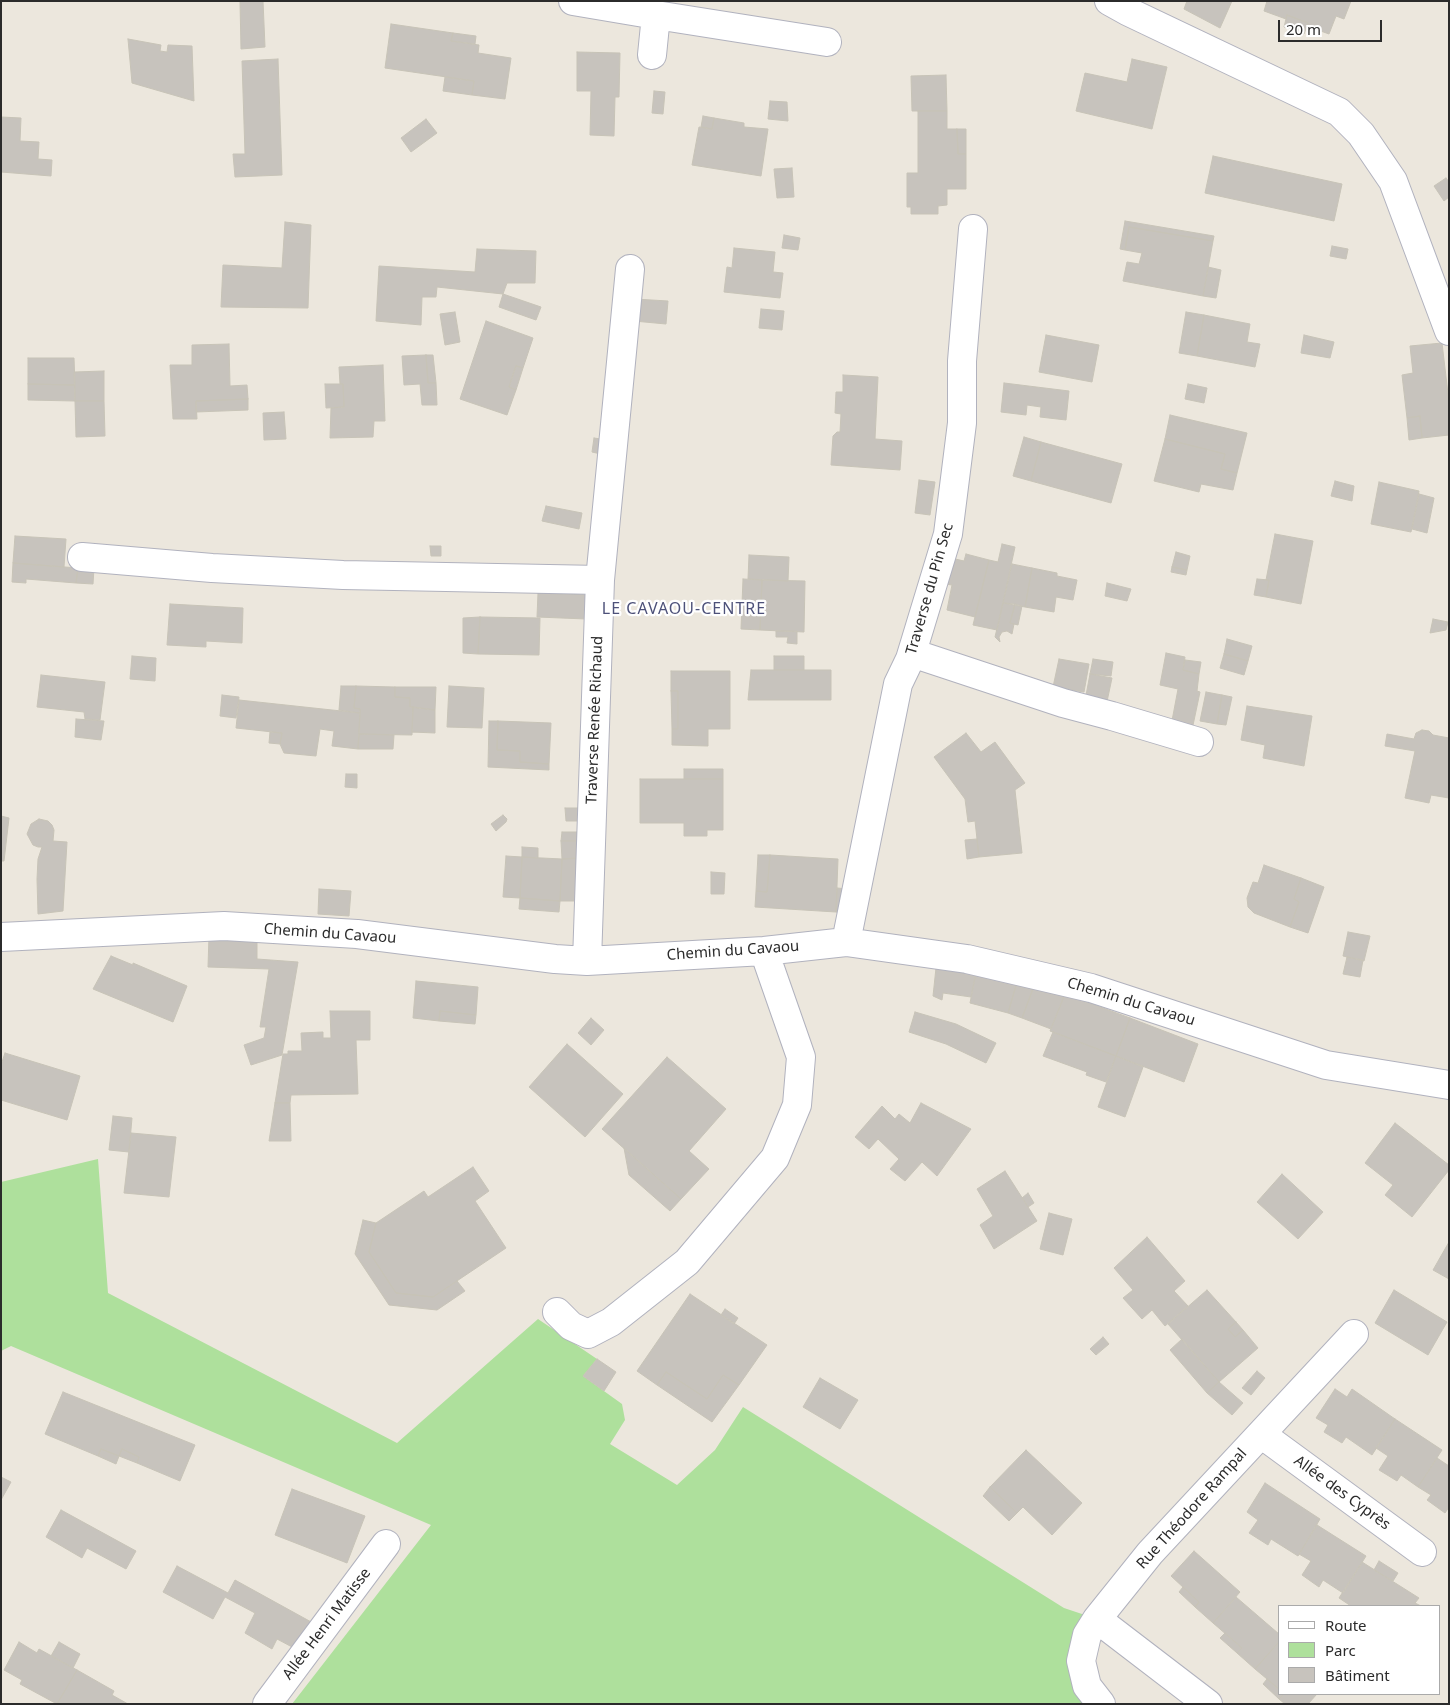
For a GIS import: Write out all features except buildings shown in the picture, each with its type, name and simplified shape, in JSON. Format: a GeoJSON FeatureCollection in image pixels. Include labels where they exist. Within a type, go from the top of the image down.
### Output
{"type":"FeatureCollection","features":[{"type":"Feature","properties":{"kind":"street"},"geometry":{"type":"LineString","coordinates":[[573,1],[827,42]]}},
{"type":"Feature","properties":{"kind":"street"},"geometry":{"type":"LineString","coordinates":[[1109,1],[1127,12],[1339,112],[1361,134],[1393,181],[1449,331]]}},
{"type":"Feature","properties":{"kind":"street"},"geometry":{"type":"LineString","coordinates":[[652,55],[656,15]]}},
{"type":"Feature","properties":{"kind":"street","name":"Traverse du Pin Sec"},"geometry":{"type":"LineString","coordinates":[[846,942],[898,684],[912,653],[948,534],[962,422],[962,361],[973,230]]}},
{"type":"Feature","properties":{"kind":"street","name":"Traverse Renée Richaud"},"geometry":{"type":"LineString","coordinates":[[587,961],[600,580],[630,269]]}},
{"type":"Feature","properties":{"kind":"street"},"geometry":{"type":"LineString","coordinates":[[82,557],[212,568],[333,574],[600,580]]}},
{"type":"Feature","properties":{"kind":"street"},"geometry":{"type":"LineString","coordinates":[[912,653],[1063,703],[1200,742]]}},
{"type":"Feature","properties":{"kind":"street","name":"Chemin du Cavaou"},"geometry":{"type":"LineString","coordinates":[[1,937],[224,926],[357,934],[555,959],[587,961],[764,951],[846,942],[967,959],[1091,988],[1326,1065],[1449,1085]]}},
{"type":"Feature","properties":{"kind":"street"},"geometry":{"type":"LineString","coordinates":[[557,1312],[571,1326],[588,1334],[611,1322],[688,1262],[775,1158],[797,1105],[801,1057],[764,951]]}},
{"type":"Feature","properties":{"kind":"street","name":"Rue Théodore Rampal"},"geometry":{"type":"LineString","coordinates":[[1101,1704],[1087,1686],[1081,1661],[1087,1636],[1097,1619],[1150,1553],[1354,1334]]}},
{"type":"Feature","properties":{"kind":"street","name":"Allée des Cyprès"},"geometry":{"type":"LineString","coordinates":[[1261,1434],[1422,1552]]}},
{"type":"Feature","properties":{"kind":"street","name":"Allée Henri Matisse"},"geometry":{"type":"LineString","coordinates":[[267,1704],[386,1544]]}},
{"type":"Feature","properties":{"kind":"street"},"geometry":{"type":"LineString","coordinates":[[1097,1619],[1208,1704]]}},
{"type":"Feature","properties":{"kind":"green space"},"geometry":{"type":"Polygon","coordinates":[[[98,1159],[108,1293],[397,1443],[538,1319],[597,1359],[583,1376],[622,1404],[625,1420],[610,1444],[677,1485],[715,1450],[743,1407],[1064,1608],[1097,1619],[1081,1661],[1101,1704],[292,1704],[431,1525],[11,1346],[1,1351],[1,1182],[98,1159]]]}},
{"type":"Feature","properties":{"kind":"district","name":"LE CAVAOU-CENTRE"},"geometry":{"type":"Point","coordinates":[684,609]}}]}
